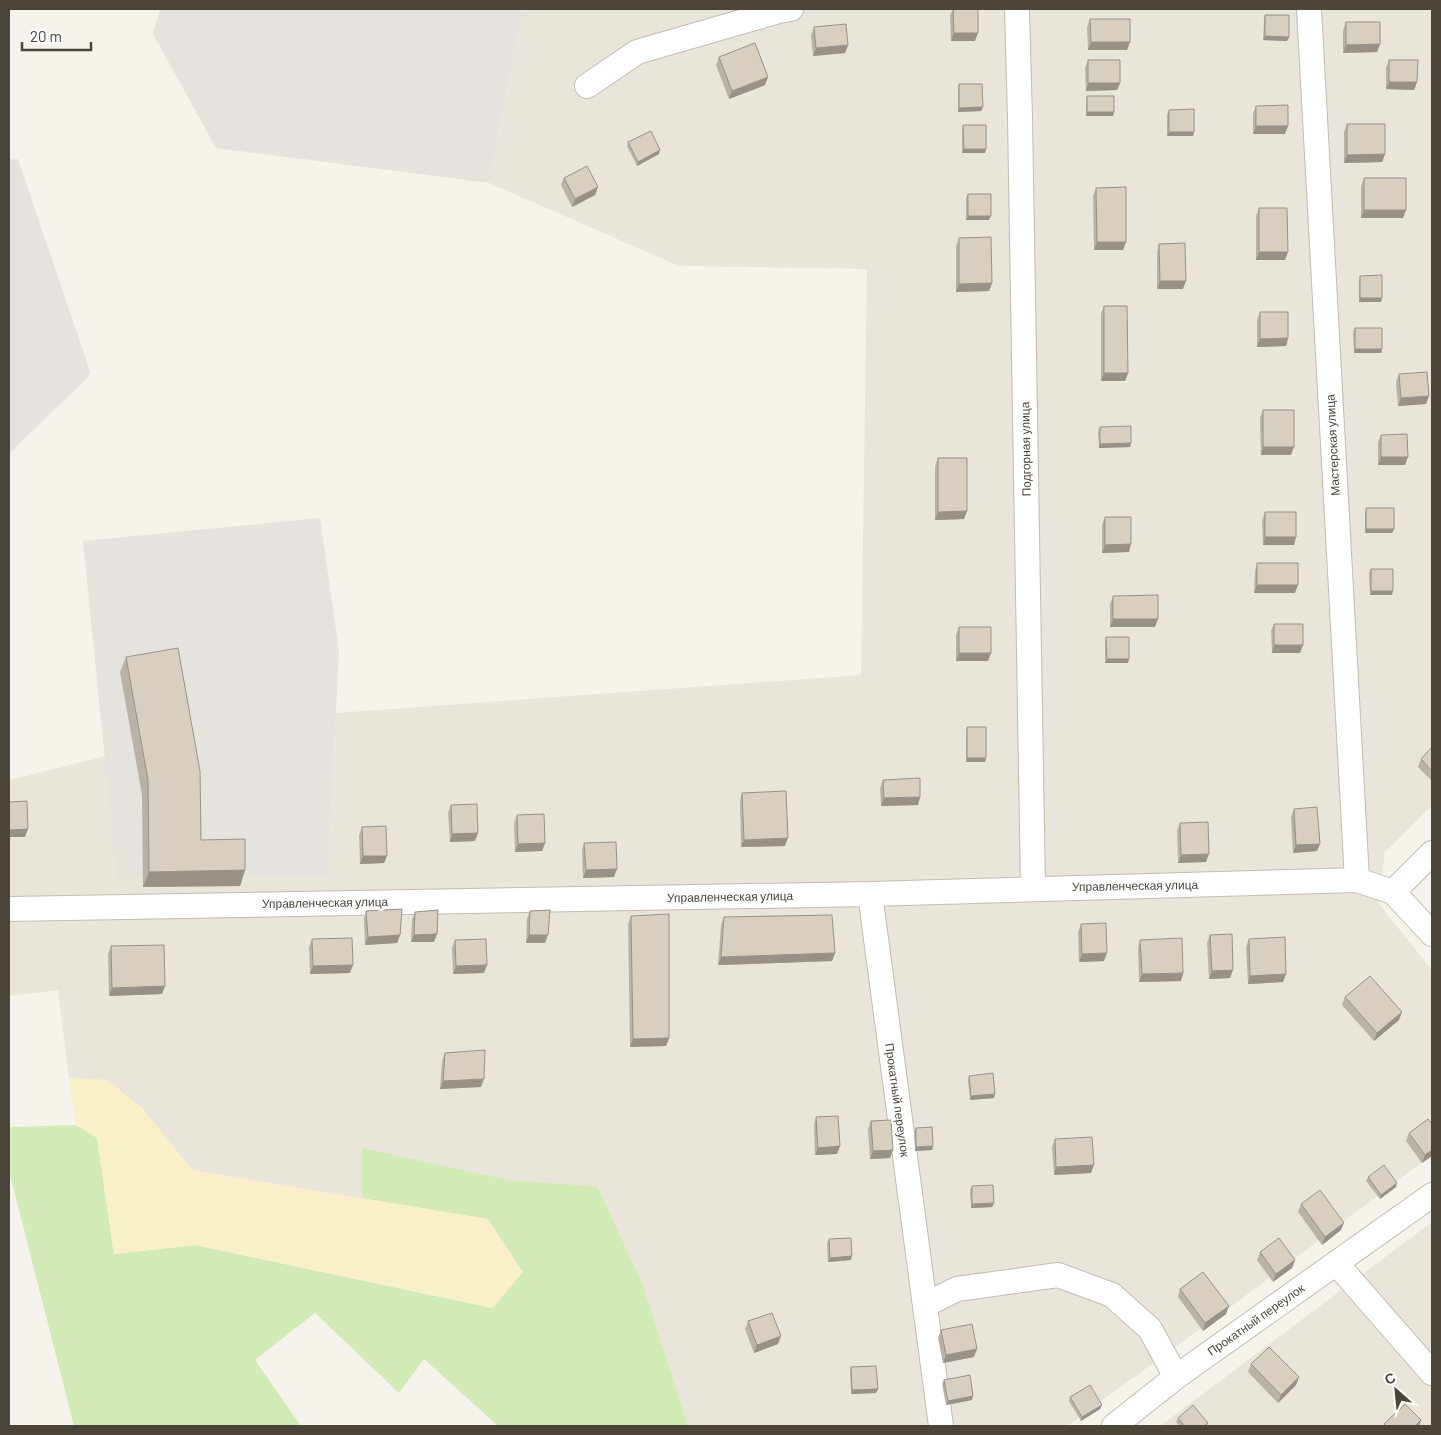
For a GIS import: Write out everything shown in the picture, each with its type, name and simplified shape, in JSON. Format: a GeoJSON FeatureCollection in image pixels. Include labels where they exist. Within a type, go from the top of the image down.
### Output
{"type":"FeatureCollection","features":[{"type":"Feature","properties":{"kind":"street"},"geometry":{"type":"LineString","coordinates":[[587,86],[636,52],[791,9]]}},
{"type":"Feature","properties":{"kind":"street","name":"Подгорная улица"},"geometry":{"type":"LineString","coordinates":[[1017,9],[1034,889]]}},
{"type":"Feature","properties":{"kind":"street","name":"Мастерская улица"},"geometry":{"type":"LineString","coordinates":[[1309,9],[1356,880]]}},
{"type":"Feature","properties":{"kind":"street"},"geometry":{"type":"LineString","coordinates":[[1432,853],[1393,892],[1432,934]]}},
{"type":"Feature","properties":{"kind":"street","name":"Управленческая улица"},"geometry":{"type":"LineString","coordinates":[[9,909],[870,894],[1356,880],[1393,892]]}},
{"type":"Feature","properties":{"kind":"street","name":"Прокатный переулок"},"geometry":{"type":"LineString","coordinates":[[870,894],[941,1426]]}},
{"type":"Feature","properties":{"kind":"street","name":"Прокатный переулок"},"geometry":{"type":"LineString","coordinates":[[1114,1426],[1176,1376],[1432,1195]]}},
{"type":"Feature","properties":{"kind":"street"},"geometry":{"type":"LineString","coordinates":[[1336,1263],[1432,1373]]}},
{"type":"Feature","properties":{"kind":"street"},"geometry":{"type":"LineString","coordinates":[[925,1305],[957,1289],[1058,1275],[1112,1295],[1150,1329],[1176,1376]]}},
{"type":"Feature","properties":{"kind":"shaded area"},"geometry":{"type":"Polygon","coordinates":[[[160,9],[523,9],[489,183],[216,148],[153,34],[160,9]]]}},
{"type":"Feature","properties":{"kind":"shaded area"},"geometry":{"type":"Polygon","coordinates":[[[523,9],[1432,9],[1432,805],[1385,852],[1378,903],[1432,970],[1432,1155],[1240,1300],[1067,1426],[688,1426],[643,1285],[598,1187],[488,1219],[192,1170],[143,1109],[107,1080],[69,1078],[58,990],[9,996],[9,780],[105,756],[118,879],[328,876],[336,713],[861,675],[867,269],[679,266],[489,183],[523,9]]]}},
{"type":"Feature","properties":{"kind":"shaded area"},"geometry":{"type":"Polygon","coordinates":[[[18,159],[91,374],[9,454],[9,160],[18,159]]]}},
{"type":"Feature","properties":{"kind":"shaded area"},"geometry":{"type":"Polygon","coordinates":[[[320,518],[339,651],[328,876],[117,879],[83,541],[320,518]]]}},
{"type":"Feature","properties":{"kind":"shaded area"},"geometry":{"type":"Polygon","coordinates":[[[1432,1222],[1432,1426],[1160,1426],[1432,1222]]]}},
{"type":"Feature","properties":{"kind":"green space"},"geometry":{"type":"Polygon","coordinates":[[[76,1125],[97,1138],[114,1254],[195,1245],[492,1308],[488,1219],[362,1198],[362,1148],[508,1180],[598,1187],[643,1285],[688,1426],[498,1426],[424,1359],[399,1393],[315,1313],[255,1360],[301,1426],[74,1426],[9,1171],[9,1127],[76,1125]]]}},
{"type":"Feature","properties":{"kind":"sand"},"geometry":{"type":"Polygon","coordinates":[[[69,1078],[107,1080],[143,1109],[192,1170],[488,1219],[523,1272],[493,1308],[195,1245],[114,1254],[97,1138],[76,1125],[69,1078]]]}},
{"type":"Feature","properties":{"kind":"building"},"geometry":{"type":"Polygon","coordinates":[[[953,9],[978,9],[978,33],[954,33],[953,9]]]}},
{"type":"Feature","properties":{"kind":"building"},"geometry":{"type":"Polygon","coordinates":[[[1265,15],[1289,15],[1289,37],[1265,36],[1265,15]]]}},
{"type":"Feature","properties":{"kind":"building"},"geometry":{"type":"Polygon","coordinates":[[[1090,19],[1130,19],[1130,42],[1091,42],[1090,19]]]}},
{"type":"Feature","properties":{"kind":"building"},"geometry":{"type":"Polygon","coordinates":[[[1346,22],[1380,22],[1380,44],[1346,45],[1346,22]]]}},
{"type":"Feature","properties":{"kind":"building"},"geometry":{"type":"Polygon","coordinates":[[[846,24],[848,45],[816,48],[814,27],[846,24]]]}},
{"type":"Feature","properties":{"kind":"building"},"geometry":{"type":"Polygon","coordinates":[[[755,43],[768,77],[732,91],[719,57],[755,43]]]}},
{"type":"Feature","properties":{"kind":"building"},"geometry":{"type":"Polygon","coordinates":[[[1088,60],[1120,60],[1120,83],[1088,83],[1088,60]]]}},
{"type":"Feature","properties":{"kind":"building"},"geometry":{"type":"Polygon","coordinates":[[[1389,60],[1418,60],[1417,82],[1389,82],[1389,60]]]}},
{"type":"Feature","properties":{"kind":"building"},"geometry":{"type":"Polygon","coordinates":[[[959,84],[982,84],[983,107],[959,108],[959,84]]]}},
{"type":"Feature","properties":{"kind":"building"},"geometry":{"type":"Polygon","coordinates":[[[1087,96],[1114,96],[1114,112],[1087,112],[1087,96]]]}},
{"type":"Feature","properties":{"kind":"building"},"geometry":{"type":"Polygon","coordinates":[[[1288,105],[1288,126],[1256,126],[1256,106],[1288,105]]]}},
{"type":"Feature","properties":{"kind":"building"},"geometry":{"type":"Polygon","coordinates":[[[1194,109],[1194,132],[1169,132],[1169,110],[1194,109]]]}},
{"type":"Feature","properties":{"kind":"building"},"geometry":{"type":"Polygon","coordinates":[[[1347,124],[1385,124],[1385,154],[1347,155],[1347,124]]]}},
{"type":"Feature","properties":{"kind":"building"},"geometry":{"type":"Polygon","coordinates":[[[963,125],[986,125],[986,149],[964,149],[963,125]]]}},
{"type":"Feature","properties":{"kind":"building"},"geometry":{"type":"Polygon","coordinates":[[[651,131],[660,150],[638,162],[628,142],[651,131]]]}},
{"type":"Feature","properties":{"kind":"building"},"geometry":{"type":"Polygon","coordinates":[[[587,166],[598,187],[575,199],[564,178],[587,166]]]}},
{"type":"Feature","properties":{"kind":"building"},"geometry":{"type":"Polygon","coordinates":[[[1364,178],[1406,178],[1406,210],[1364,210],[1364,178]]]}},
{"type":"Feature","properties":{"kind":"building"},"geometry":{"type":"Polygon","coordinates":[[[1126,187],[1126,242],[1097,242],[1096,188],[1126,187]]]}},
{"type":"Feature","properties":{"kind":"building"},"geometry":{"type":"Polygon","coordinates":[[[968,194],[991,194],[991,216],[968,216],[968,194]]]}},
{"type":"Feature","properties":{"kind":"building"},"geometry":{"type":"Polygon","coordinates":[[[1259,208],[1287,208],[1288,252],[1259,252],[1259,208]]]}},
{"type":"Feature","properties":{"kind":"building"},"geometry":{"type":"Polygon","coordinates":[[[991,237],[992,283],[959,284],[959,238],[991,237]]]}},
{"type":"Feature","properties":{"kind":"building"},"geometry":{"type":"Polygon","coordinates":[[[1185,243],[1186,281],[1160,281],[1159,244],[1185,243]]]}},
{"type":"Feature","properties":{"kind":"building"},"geometry":{"type":"Polygon","coordinates":[[[1382,275],[1382,298],[1360,298],[1360,276],[1382,275]]]}},
{"type":"Feature","properties":{"kind":"building"},"geometry":{"type":"Polygon","coordinates":[[[1104,306],[1127,306],[1128,373],[1104,373],[1104,306]]]}},
{"type":"Feature","properties":{"kind":"building"},"geometry":{"type":"Polygon","coordinates":[[[1260,312],[1288,312],[1288,338],[1260,339],[1260,312]]]}},
{"type":"Feature","properties":{"kind":"building"},"geometry":{"type":"Polygon","coordinates":[[[1355,328],[1382,328],[1382,349],[1355,349],[1355,328]]]}},
{"type":"Feature","properties":{"kind":"building"},"geometry":{"type":"Polygon","coordinates":[[[1427,372],[1429,396],[1401,398],[1399,374],[1427,372]]]}},
{"type":"Feature","properties":{"kind":"building"},"geometry":{"type":"Polygon","coordinates":[[[1263,410],[1294,410],[1294,447],[1263,447],[1263,410]]]}},
{"type":"Feature","properties":{"kind":"building"},"geometry":{"type":"Polygon","coordinates":[[[1131,426],[1131,443],[1100,444],[1100,427],[1131,426]]]}},
{"type":"Feature","properties":{"kind":"building"},"geometry":{"type":"Polygon","coordinates":[[[1407,434],[1408,457],[1381,457],[1381,435],[1407,434]]]}},
{"type":"Feature","properties":{"kind":"building"},"geometry":{"type":"Polygon","coordinates":[[[938,458],[967,458],[967,511],[938,512],[938,458]]]}},
{"type":"Feature","properties":{"kind":"building"},"geometry":{"type":"Polygon","coordinates":[[[1366,508],[1394,508],[1394,529],[1366,529],[1366,508]]]}},
{"type":"Feature","properties":{"kind":"building"},"geometry":{"type":"Polygon","coordinates":[[[1265,512],[1296,512],[1296,537],[1265,537],[1265,512]]]}},
{"type":"Feature","properties":{"kind":"building"},"geometry":{"type":"Polygon","coordinates":[[[1105,517],[1131,517],[1131,544],[1105,545],[1105,517]]]}},
{"type":"Feature","properties":{"kind":"building"},"geometry":{"type":"Polygon","coordinates":[[[1257,563],[1298,563],[1298,585],[1257,585],[1257,563]]]}},
{"type":"Feature","properties":{"kind":"building"},"geometry":{"type":"Polygon","coordinates":[[[1371,569],[1393,569],[1393,591],[1371,591],[1371,569]]]}},
{"type":"Feature","properties":{"kind":"building"},"geometry":{"type":"Polygon","coordinates":[[[1158,595],[1158,619],[1113,619],[1113,596],[1158,595]]]}},
{"type":"Feature","properties":{"kind":"building"},"geometry":{"type":"Polygon","coordinates":[[[1274,624],[1303,624],[1303,645],[1274,645],[1274,624]]]}},
{"type":"Feature","properties":{"kind":"building"},"geometry":{"type":"Polygon","coordinates":[[[959,627],[991,627],[991,653],[959,653],[959,627]]]}},
{"type":"Feature","properties":{"kind":"building"},"geometry":{"type":"Polygon","coordinates":[[[1106,637],[1129,637],[1129,659],[1107,659],[1106,637]]]}},
{"type":"Feature","properties":{"kind":"building"},"geometry":{"type":"Polygon","coordinates":[[[178,648],[200,771],[201,840],[245,839],[245,870],[149,872],[148,780],[126,657],[178,648]]]}},
{"type":"Feature","properties":{"kind":"building"},"geometry":{"type":"Polygon","coordinates":[[[967,727],[986,727],[986,758],[967,758],[967,727]]]}},
{"type":"Feature","properties":{"kind":"building"},"geometry":{"type":"Polygon","coordinates":[[[1432,747],[1432,771],[1421,759],[1432,747]]]}},
{"type":"Feature","properties":{"kind":"building"},"geometry":{"type":"Polygon","coordinates":[[[920,778],[920,797],[884,798],[883,780],[920,778]]]}},
{"type":"Feature","properties":{"kind":"building"},"geometry":{"type":"Polygon","coordinates":[[[786,791],[788,838],[744,840],[742,793],[786,791]]]}},
{"type":"Feature","properties":{"kind":"building"},"geometry":{"type":"Polygon","coordinates":[[[27,801],[28,829],[9,830],[9,802],[27,801]]]}},
{"type":"Feature","properties":{"kind":"building"},"geometry":{"type":"Polygon","coordinates":[[[477,804],[478,833],[452,834],[451,805],[477,804]]]}},
{"type":"Feature","properties":{"kind":"building"},"geometry":{"type":"Polygon","coordinates":[[[1317,807],[1320,844],[1296,845],[1294,809],[1317,807]]]}},
{"type":"Feature","properties":{"kind":"building"},"geometry":{"type":"Polygon","coordinates":[[[544,814],[545,843],[518,844],[517,815],[544,814]]]}},
{"type":"Feature","properties":{"kind":"building"},"geometry":{"type":"Polygon","coordinates":[[[1208,822],[1209,854],[1181,855],[1180,823],[1208,822]]]}},
{"type":"Feature","properties":{"kind":"building"},"geometry":{"type":"Polygon","coordinates":[[[386,826],[387,856],[363,856],[362,827],[386,826]]]}},
{"type":"Feature","properties":{"kind":"building"},"geometry":{"type":"Polygon","coordinates":[[[616,842],[617,869],[586,870],[584,843],[616,842]]]}},
{"type":"Feature","properties":{"kind":"building"},"geometry":{"type":"Polygon","coordinates":[[[402,909],[400,935],[368,937],[366,911],[402,909]]]}},
{"type":"Feature","properties":{"kind":"building"},"geometry":{"type":"Polygon","coordinates":[[[438,910],[437,934],[414,935],[415,912],[438,910]]]}},
{"type":"Feature","properties":{"kind":"building"},"geometry":{"type":"Polygon","coordinates":[[[550,910],[548,935],[529,935],[530,911],[550,910]]]}},
{"type":"Feature","properties":{"kind":"building"},"geometry":{"type":"Polygon","coordinates":[[[669,914],[669,1038],[633,1039],[631,916],[669,914]]]}},
{"type":"Feature","properties":{"kind":"building"},"geometry":{"type":"Polygon","coordinates":[[[832,915],[835,953],[721,957],[724,917],[832,915]]]}},
{"type":"Feature","properties":{"kind":"building"},"geometry":{"type":"Polygon","coordinates":[[[1106,923],[1107,953],[1082,954],[1081,924],[1106,923]]]}},
{"type":"Feature","properties":{"kind":"building"},"geometry":{"type":"Polygon","coordinates":[[[1232,934],[1233,970],[1212,971],[1210,935],[1232,934]]]}},
{"type":"Feature","properties":{"kind":"building"},"geometry":{"type":"Polygon","coordinates":[[[1285,937],[1286,974],[1250,976],[1249,939],[1285,937]]]}},
{"type":"Feature","properties":{"kind":"building"},"geometry":{"type":"Polygon","coordinates":[[[352,938],[353,965],[313,966],[312,939],[352,938]]]}},
{"type":"Feature","properties":{"kind":"building"},"geometry":{"type":"Polygon","coordinates":[[[1182,938],[1183,973],[1142,974],[1140,940],[1182,938]]]}},
{"type":"Feature","properties":{"kind":"building"},"geometry":{"type":"Polygon","coordinates":[[[486,939],[487,965],[456,966],[455,940],[486,939]]]}},
{"type":"Feature","properties":{"kind":"building"},"geometry":{"type":"Polygon","coordinates":[[[164,945],[165,986],[112,988],[111,946],[164,945]]]}},
{"type":"Feature","properties":{"kind":"building"},"geometry":{"type":"Polygon","coordinates":[[[1370,976],[1402,1012],[1377,1033],[1345,997],[1370,976]]]}},
{"type":"Feature","properties":{"kind":"building"},"geometry":{"type":"Polygon","coordinates":[[[485,1050],[484,1079],[443,1081],[445,1053],[485,1050]]]}},
{"type":"Feature","properties":{"kind":"building"},"geometry":{"type":"Polygon","coordinates":[[[993,1073],[995,1094],[971,1096],[969,1076],[993,1073]]]}},
{"type":"Feature","properties":{"kind":"building"},"geometry":{"type":"Polygon","coordinates":[[[838,1116],[840,1146],[818,1148],[816,1117],[838,1116]]]}},
{"type":"Feature","properties":{"kind":"building"},"geometry":{"type":"Polygon","coordinates":[[[1428,1119],[1432,1124],[1432,1150],[1425,1155],[1409,1133],[1428,1119]]]}},
{"type":"Feature","properties":{"kind":"building"},"geometry":{"type":"Polygon","coordinates":[[[891,1120],[893,1150],[873,1151],[871,1121],[891,1120]]]}},
{"type":"Feature","properties":{"kind":"building"},"geometry":{"type":"Polygon","coordinates":[[[932,1127],[933,1146],[916,1147],[916,1128],[932,1127]]]}},
{"type":"Feature","properties":{"kind":"building"},"geometry":{"type":"Polygon","coordinates":[[[1092,1137],[1094,1165],[1056,1167],[1055,1139],[1092,1137]]]}},
{"type":"Feature","properties":{"kind":"building"},"geometry":{"type":"Polygon","coordinates":[[[1384,1165],[1397,1183],[1381,1195],[1368,1177],[1384,1165]]]}},
{"type":"Feature","properties":{"kind":"building"},"geometry":{"type":"Polygon","coordinates":[[[993,1185],[994,1203],[972,1204],[972,1186],[993,1185]]]}},
{"type":"Feature","properties":{"kind":"building"},"geometry":{"type":"Polygon","coordinates":[[[1320,1190],[1344,1223],[1325,1237],[1301,1204],[1320,1190]]]}},
{"type":"Feature","properties":{"kind":"building"},"geometry":{"type":"Polygon","coordinates":[[[851,1238],[852,1256],[830,1258],[829,1239],[851,1238]]]}},
{"type":"Feature","properties":{"kind":"building"},"geometry":{"type":"Polygon","coordinates":[[[1279,1238],[1295,1260],[1276,1274],[1260,1252],[1279,1238]]]}},
{"type":"Feature","properties":{"kind":"building"},"geometry":{"type":"Polygon","coordinates":[[[1203,1272],[1229,1306],[1205,1323],[1180,1289],[1203,1272]]]}},
{"type":"Feature","properties":{"kind":"building"},"geometry":{"type":"Polygon","coordinates":[[[772,1313],[781,1336],[757,1345],[748,1321],[772,1313]]]}},
{"type":"Feature","properties":{"kind":"building"},"geometry":{"type":"Polygon","coordinates":[[[972,1324],[977,1349],[946,1355],[941,1330],[972,1324]]]}},
{"type":"Feature","properties":{"kind":"building"},"geometry":{"type":"Polygon","coordinates":[[[1269,1347],[1299,1377],[1281,1395],[1251,1364],[1269,1347]]]}},
{"type":"Feature","properties":{"kind":"building"},"geometry":{"type":"Polygon","coordinates":[[[876,1366],[878,1389],[852,1390],[851,1367],[876,1366]]]}},
{"type":"Feature","properties":{"kind":"building"},"geometry":{"type":"Polygon","coordinates":[[[970,1375],[973,1396],[948,1401],[944,1380],[970,1375]]]}},
{"type":"Feature","properties":{"kind":"building"},"geometry":{"type":"Polygon","coordinates":[[[1090,1385],[1102,1405],[1082,1417],[1070,1397],[1090,1385]]]}},
{"type":"Feature","properties":{"kind":"building"},"geometry":{"type":"Polygon","coordinates":[[[1405,1404],[1421,1420],[1415,1426],[1386,1426],[1384,1424],[1405,1404]]]}},
{"type":"Feature","properties":{"kind":"building"},"geometry":{"type":"Polygon","coordinates":[[[1193,1405],[1208,1423],[1204,1426],[1185,1426],[1178,1418],[1193,1405]]]}}]}
